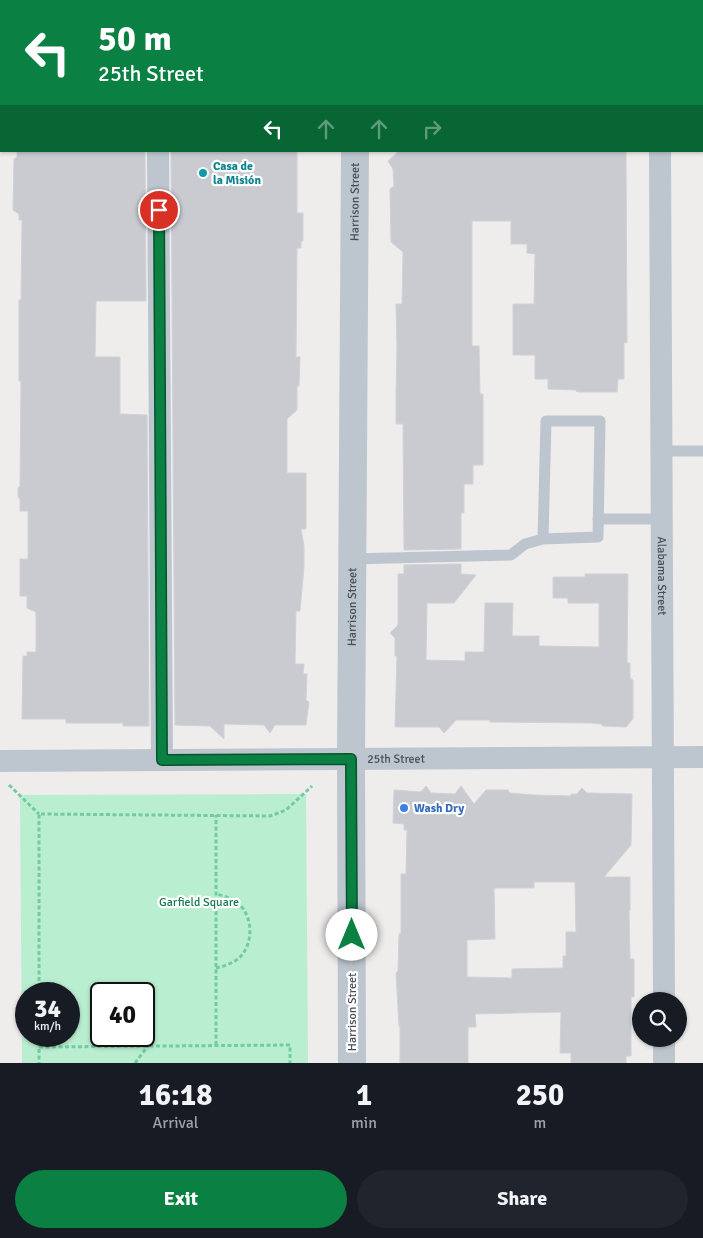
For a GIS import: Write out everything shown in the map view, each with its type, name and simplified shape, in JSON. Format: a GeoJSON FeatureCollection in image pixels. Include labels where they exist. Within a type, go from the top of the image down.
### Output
{"type":"FeatureCollection","features":[{"type":"Feature","properties":{"kind":"street"},"geometry":{"type":"LineString","coordinates":[[158,152],[162,760]]}},
{"type":"Feature","properties":{"kind":"street","name":"Harrison Street"},"geometry":{"type":"LineString","coordinates":[[352,1063],[351,759],[355,152]]}},
{"type":"Feature","properties":{"kind":"street","name":"Alabama Street"},"geometry":{"type":"LineString","coordinates":[[660,152],[664,992]]}},
{"type":"Feature","properties":{"kind":"street","name":"25th Street"},"geometry":{"type":"LineString","coordinates":[[3,772],[162,760],[703,756]]}},
{"type":"Feature","properties":{"kind":"street"},"geometry":{"type":"LineString","coordinates":[[664,1047],[664,1063]]}},
{"type":"Feature","properties":{"kind":"lane"},"geometry":{"type":"LineString","coordinates":[[352,559],[511,555],[525,544],[543,539],[598,537],[600,421],[546,421],[543,539]]}},
{"type":"Feature","properties":{"kind":"lane"},"geometry":{"type":"LineString","coordinates":[[661,451],[703,451]]}},
{"type":"Feature","properties":{"kind":"lane"},"geometry":{"type":"LineString","coordinates":[[598,519],[661,519]]}},
{"type":"Feature","properties":{"kind":"path"},"geometry":{"type":"LineString","coordinates":[[3,772],[39,814],[39,982]]}},
{"type":"Feature","properties":{"kind":"path"},"geometry":{"type":"LineString","coordinates":[[39,814],[276,815],[291,806],[312,786]]}},
{"type":"Feature","properties":{"kind":"path"},"geometry":{"type":"LineString","coordinates":[[216,816],[216,1045]]}},
{"type":"Feature","properties":{"kind":"path"},"geometry":{"type":"LineString","coordinates":[[216,894],[229,897],[239,904],[247,915],[250,930],[248,944],[240,957],[216,968]]}},
{"type":"Feature","properties":{"kind":"path"},"geometry":{"type":"LineString","coordinates":[[155,1046],[290,1045],[290,1063]]}},
{"type":"Feature","properties":{"kind":"path"},"geometry":{"type":"LineString","coordinates":[[39,1047],[39,1063]]}},
{"type":"Feature","properties":{"kind":"path"},"geometry":{"type":"LineString","coordinates":[[136,1063],[147,1047]]}},
{"type":"Feature","properties":{"kind":"green space","name":"Garfield Square"},"geometry":{"type":"Polygon","coordinates":[[[306,794],[308,1063],[22,1063],[22,1047],[80,1047],[80,982],[21,982],[20,795],[306,794]]]}},
{"type":"Feature","properties":{"kind":"building"},"geometry":{"type":"Polygon","coordinates":[[[17,152],[145,152],[146,301],[96,301],[95,357],[120,357],[120,414],[147,415],[149,726],[123,726],[123,723],[66,723],[66,719],[22,719],[23,656],[27,656],[27,652],[36,652],[36,612],[27,608],[27,596],[20,596],[20,559],[28,559],[28,511],[20,511],[20,499],[18,497],[18,488],[20,486],[21,381],[19,381],[19,300],[21,300],[22,220],[19,220],[19,214],[13,210],[14,159],[17,157],[17,152]]]}},
{"type":"Feature","properties":{"kind":"building"},"geometry":{"type":"Polygon","coordinates":[[[171,152],[297,152],[297,213],[303,213],[303,241],[301,241],[301,248],[297,248],[296,357],[300,357],[297,410],[287,419],[287,473],[306,473],[306,529],[301,529],[304,546],[304,567],[300,611],[296,611],[295,664],[304,664],[303,674],[307,674],[306,700],[309,702],[306,725],[275,725],[270,733],[264,725],[224,724],[224,739],[210,726],[175,725],[171,152]]]}},
{"type":"Feature","properties":{"kind":"building"},"geometry":{"type":"Polygon","coordinates":[[[398,152],[626,152],[627,343],[624,342],[624,379],[618,379],[617,392],[577,392],[576,390],[548,389],[548,379],[535,379],[535,355],[513,355],[513,304],[534,304],[535,254],[527,253],[527,244],[511,244],[511,221],[472,221],[472,346],[479,346],[480,394],[483,394],[483,465],[473,465],[473,484],[464,484],[464,513],[461,513],[461,549],[404,550],[403,424],[396,424],[396,304],[402,304],[403,252],[391,242],[390,189],[394,186],[393,169],[388,161],[398,152]]]}},
{"type":"Feature","properties":{"kind":"building"},"geometry":{"type":"Polygon","coordinates":[[[461,564],[461,574],[476,575],[454,603],[427,603],[426,660],[465,661],[465,652],[484,652],[485,603],[513,603],[512,636],[539,636],[539,646],[599,647],[599,603],[568,603],[568,598],[553,598],[553,577],[585,577],[585,574],[628,574],[627,663],[630,663],[630,678],[633,680],[633,719],[626,727],[603,726],[591,723],[456,720],[444,733],[439,727],[395,727],[397,656],[395,656],[395,638],[390,633],[398,625],[398,574],[404,574],[404,565],[461,564]]]}},
{"type":"Feature","properties":{"kind":"building"},"geometry":{"type":"Polygon","coordinates":[[[426,786],[431,793],[455,794],[461,786],[474,804],[486,790],[508,790],[510,793],[533,795],[571,796],[571,794],[577,794],[582,788],[587,793],[632,794],[631,845],[604,877],[630,877],[630,959],[634,959],[634,992],[632,992],[631,997],[631,1056],[626,1056],[626,1063],[571,1063],[571,1053],[560,1053],[561,1012],[475,1014],[476,1027],[468,1027],[468,1063],[400,1063],[400,1026],[396,973],[398,971],[399,934],[401,934],[401,874],[406,874],[407,830],[404,830],[404,824],[393,823],[394,790],[421,792],[426,786]],[[534,882],[534,888],[494,888],[495,939],[467,940],[467,977],[512,978],[512,969],[563,968],[563,956],[566,956],[566,932],[576,932],[575,882],[534,882]]]}},
{"type":"Feature","properties":{"kind":"place","name":"Casa de la Misión"},"geometry":{"type":"Point","coordinates":[203,173]}},
{"type":"Feature","properties":{"kind":"place","name":"Wash Dry"},"geometry":{"type":"Point","coordinates":[404,808]}},
{"type":"Feature","properties":{"kind":"route"},"geometry":{"type":"LineString","coordinates":[[159,210],[162,760],[351,759],[352,935]]}}]}
